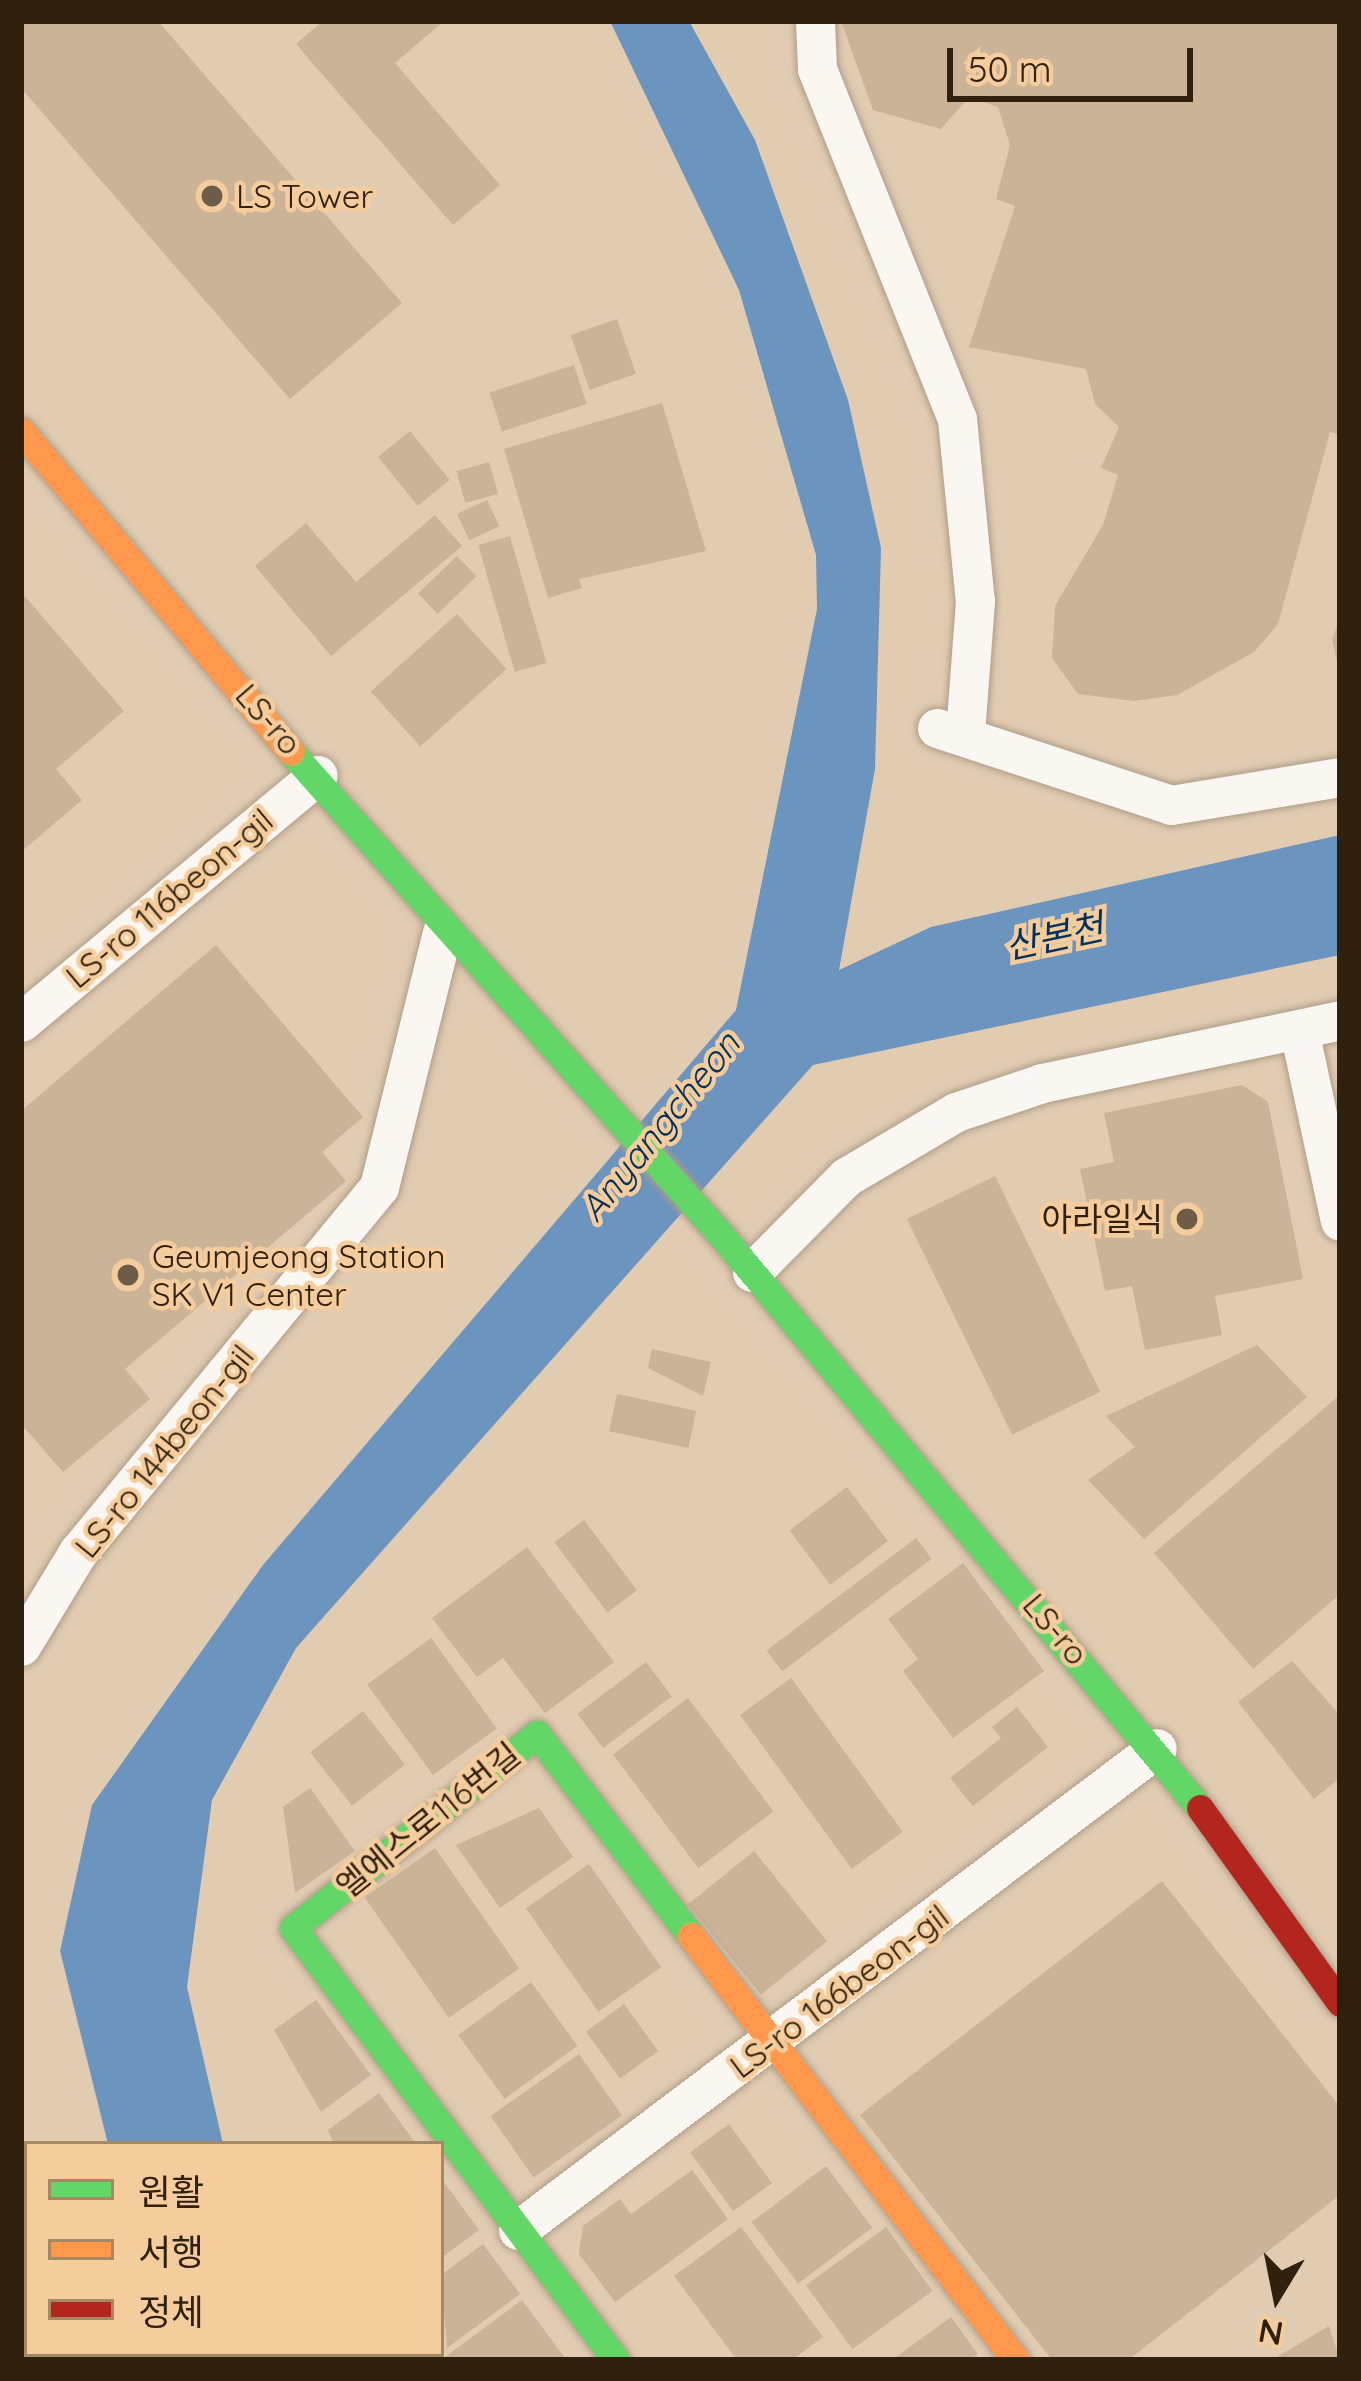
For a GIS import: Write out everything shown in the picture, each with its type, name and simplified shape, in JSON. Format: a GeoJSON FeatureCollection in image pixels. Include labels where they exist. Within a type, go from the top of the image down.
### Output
{"type":"FeatureCollection","features":[{"type":"Feature","properties":{"kind":"street"},"geometry":{"type":"LineString","coordinates":[[815,21],[817,69],[957,419],[975,601],[951,730],[1171,805],[1340,777]]}},
{"type":"Feature","properties":{"kind":"street","name":"LS-ro"},"geometry":{"type":"LineString","coordinates":[[21,431],[317,775],[442,933],[722,1236],[1157,1748],[1340,2002]]}},
{"type":"Feature","properties":{"kind":"street","name":"LS-ro 116beon-gil"},"geometry":{"type":"LineString","coordinates":[[21,1022],[317,775]]}},
{"type":"Feature","properties":{"kind":"street","name":"LS-ro 144beon-gil"},"geometry":{"type":"LineString","coordinates":[[21,1646],[78,1552],[379,1187],[442,933]]}},
{"type":"Feature","properties":{"kind":"street"},"geometry":{"type":"LineString","coordinates":[[752,1272],[846,1177],[956,1112],[1042,1083],[1340,1020]]}},
{"type":"Feature","properties":{"kind":"street"},"geometry":{"type":"LineString","coordinates":[[1299,1030],[1340,1222]]}},
{"type":"Feature","properties":{"kind":"street","name":"엘에스로116번길"},"geometry":{"type":"LineString","coordinates":[[616,2360],[293,1928],[537,1734],[1016,2360]]}},
{"type":"Feature","properties":{"kind":"street","name":"LS-ro 166beon-gil"},"geometry":{"type":"LineString","coordinates":[[518,2230],[771,2044],[1157,1748]]}},
{"type":"Feature","properties":{"kind":"water"},"geometry":{"type":"Polygon","coordinates":[[[610,21],[689,21],[755,140],[848,400],[881,548],[875,769],[839,970],[931,927],[1340,835],[1340,955],[813,1065],[296,1648],[212,1800],[187,1987],[222,2141],[107,2141],[60,1951],[92,1805],[263,1565],[736,1010],[817,609],[816,555],[739,290],[610,21]]]}},
{"type":"Feature","properties":{"kind":"water"},"geometry":{"type":"Polygon","coordinates":[[[193,2357],[286,2357],[286,2360],[193,2357]]]}},
{"type":"Feature","properties":{"kind":"building","name":"LS Tower"},"geometry":{"type":"Polygon","coordinates":[[[21,21],[158,21],[402,303],[290,399],[21,88],[21,21]]]}},
{"type":"Feature","properties":{"kind":"building"},"geometry":{"type":"Polygon","coordinates":[[[323,21],[444,21],[395,63],[500,185],[453,225],[296,44],[323,21]]]}},
{"type":"Feature","properties":{"kind":"building"},"geometry":{"type":"Polygon","coordinates":[[[841,21],[1340,21],[1340,435],[1330,432],[1278,624],[1254,652],[1177,695],[1134,701],[1078,694],[1052,658],[1055,606],[1103,525],[1118,475],[1101,468],[1119,427],[1095,404],[1086,369],[969,347],[1015,206],[996,199],[1010,145],[998,107],[969,97],[941,129],[873,110],[841,21]]]}},
{"type":"Feature","properties":{"kind":"building"},"geometry":{"type":"Polygon","coordinates":[[[617,319],[636,374],[590,390],[571,335],[617,319]]]}},
{"type":"Feature","properties":{"kind":"building"},"geometry":{"type":"Polygon","coordinates":[[[574,365],[587,404],[502,431],[489,393],[574,365]]]}},
{"type":"Feature","properties":{"kind":"building"},"geometry":{"type":"Polygon","coordinates":[[[662,403],[706,551],[579,579],[582,588],[548,598],[504,449],[662,403]]]}},
{"type":"Feature","properties":{"kind":"building"},"geometry":{"type":"Polygon","coordinates":[[[410,431],[450,480],[418,506],[378,457],[410,431]]]}},
{"type":"Feature","properties":{"kind":"building"},"geometry":{"type":"Polygon","coordinates":[[[489,462],[498,494],[465,503],[456,471],[489,462]]]}},
{"type":"Feature","properties":{"kind":"building"},"geometry":{"type":"Polygon","coordinates":[[[487,500],[499,526],[469,540],[457,514],[487,500]]]}},
{"type":"Feature","properties":{"kind":"building"},"geometry":{"type":"Polygon","coordinates":[[[435,515],[462,546],[331,656],[255,566],[306,523],[356,582],[435,515]]]}},
{"type":"Feature","properties":{"kind":"building"},"geometry":{"type":"Polygon","coordinates":[[[510,536],[546,663],[515,672],[478,545],[510,536]]]}},
{"type":"Feature","properties":{"kind":"building"},"geometry":{"type":"Polygon","coordinates":[[[457,556],[476,576],[438,614],[418,594],[457,556]]]}},
{"type":"Feature","properties":{"kind":"building"},"geometry":{"type":"Polygon","coordinates":[[[21,592],[124,711],[56,769],[82,800],[21,852],[21,592]]]}},
{"type":"Feature","properties":{"kind":"building"},"geometry":{"type":"Polygon","coordinates":[[[457,614],[507,669],[420,747],[371,692],[457,614]]]}},
{"type":"Feature","properties":{"kind":"building"},"geometry":{"type":"Polygon","coordinates":[[[1340,618],[1340,665],[1338,665],[1332,640],[1340,618]]]}},
{"type":"Feature","properties":{"kind":"building","name":"Geumjeong Station SK V1 Center"},"geometry":{"type":"Polygon","coordinates":[[[216,945],[363,1117],[322,1152],[346,1181],[125,1369],[150,1399],[63,1472],[21,1424],[21,1111],[216,945]]]}},
{"type":"Feature","properties":{"kind":"building"},"geometry":{"type":"Polygon","coordinates":[[[1242,1085],[1268,1102],[1303,1279],[1215,1296],[1222,1335],[1145,1350],[1132,1286],[1105,1291],[1080,1169],[1114,1162],[1104,1113],[1242,1085]]]}},
{"type":"Feature","properties":{"kind":"building"},"geometry":{"type":"Polygon","coordinates":[[[995,1176],[1100,1392],[1012,1435],[907,1219],[995,1176]]]}},
{"type":"Feature","properties":{"kind":"building"},"geometry":{"type":"Polygon","coordinates":[[[1257,1345],[1307,1397],[1144,1539],[1088,1480],[1135,1447],[1106,1416],[1257,1345]]]}},
{"type":"Feature","properties":{"kind":"building"},"geometry":{"type":"Polygon","coordinates":[[[652,1349],[711,1362],[703,1396],[648,1368],[652,1349]]]}},
{"type":"Feature","properties":{"kind":"building"},"geometry":{"type":"Polygon","coordinates":[[[617,1394],[696,1411],[688,1448],[609,1431],[617,1394]]]}},
{"type":"Feature","properties":{"kind":"building"},"geometry":{"type":"Polygon","coordinates":[[[1340,1395],[1340,1594],[1253,1669],[1154,1553],[1340,1395]]]}},
{"type":"Feature","properties":{"kind":"building"},"geometry":{"type":"Polygon","coordinates":[[[847,1487],[888,1541],[830,1585],[789,1530],[847,1487]]]}},
{"type":"Feature","properties":{"kind":"building"},"geometry":{"type":"Polygon","coordinates":[[[584,1520],[637,1590],[607,1613],[554,1542],[584,1520]]]}},
{"type":"Feature","properties":{"kind":"building"},"geometry":{"type":"Polygon","coordinates":[[[916,1538],[932,1559],[782,1671],[767,1651],[916,1538]]]}},
{"type":"Feature","properties":{"kind":"building"},"geometry":{"type":"Polygon","coordinates":[[[527,1547],[614,1662],[545,1713],[503,1658],[477,1677],[432,1618],[527,1547]]]}},
{"type":"Feature","properties":{"kind":"building"},"geometry":{"type":"Polygon","coordinates":[[[963,1563],[1044,1671],[953,1738],[903,1671],[918,1659],[888,1619],[963,1563]]]}},
{"type":"Feature","properties":{"kind":"building"},"geometry":{"type":"Polygon","coordinates":[[[431,1638],[497,1729],[433,1775],[367,1684],[431,1638]]]}},
{"type":"Feature","properties":{"kind":"building"},"geometry":{"type":"Polygon","coordinates":[[[1292,1661],[1340,1715],[1340,1778],[1314,1799],[1238,1702],[1292,1661]]]}},
{"type":"Feature","properties":{"kind":"building"},"geometry":{"type":"Polygon","coordinates":[[[646,1662],[672,1696],[603,1748],[577,1714],[646,1662]]]}},
{"type":"Feature","properties":{"kind":"building"},"geometry":{"type":"Polygon","coordinates":[[[791,1678],[903,1832],[852,1869],[740,1715],[791,1678]]]}},
{"type":"Feature","properties":{"kind":"building"},"geometry":{"type":"Polygon","coordinates":[[[688,1698],[773,1811],[698,1868],[613,1755],[688,1698]]]}},
{"type":"Feature","properties":{"kind":"building"},"geometry":{"type":"Polygon","coordinates":[[[1017,1707],[1048,1747],[973,1806],[950,1778],[1001,1738],[992,1727],[1017,1707]]]}},
{"type":"Feature","properties":{"kind":"building"},"geometry":{"type":"Polygon","coordinates":[[[363,1711],[405,1765],[352,1806],[310,1752],[363,1711]]]}},
{"type":"Feature","properties":{"kind":"building"},"geometry":{"type":"Polygon","coordinates":[[[310,1788],[355,1851],[295,1893],[283,1807],[310,1788]]]}},
{"type":"Feature","properties":{"kind":"building"},"geometry":{"type":"Polygon","coordinates":[[[539,1808],[573,1857],[500,1908],[456,1845],[539,1808]]]}},
{"type":"Feature","properties":{"kind":"building"},"geometry":{"type":"Polygon","coordinates":[[[435,1848],[519,1968],[449,2018],[365,1897],[435,1848]]]}},
{"type":"Feature","properties":{"kind":"building"},"geometry":{"type":"Polygon","coordinates":[[[754,1851],[827,1941],[761,1995],[688,1904],[754,1851]]]}},
{"type":"Feature","properties":{"kind":"building"},"geometry":{"type":"Polygon","coordinates":[[[589,1864],[661,1967],[598,2011],[526,1908],[589,1864]]]}},
{"type":"Feature","properties":{"kind":"building"},"geometry":{"type":"Polygon","coordinates":[[[1162,1881],[1340,2107],[1340,2195],[1128,2360],[1052,2360],[860,2115],[1162,1881]]]}},
{"type":"Feature","properties":{"kind":"building"},"geometry":{"type":"Polygon","coordinates":[[[531,1982],[577,2046],[505,2099],[458,2035],[531,1982]]]}},
{"type":"Feature","properties":{"kind":"building"},"geometry":{"type":"Polygon","coordinates":[[[316,2000],[371,2075],[321,2112],[274,2030],[316,2000]]]}},
{"type":"Feature","properties":{"kind":"building"},"geometry":{"type":"Polygon","coordinates":[[[624,2004],[658,2051],[620,2079],[586,2032],[624,2004]]]}},
{"type":"Feature","properties":{"kind":"building"},"geometry":{"type":"Polygon","coordinates":[[[579,2054],[622,2115],[534,2177],[491,2116],[579,2054]]]}},
{"type":"Feature","properties":{"kind":"building"},"geometry":{"type":"Polygon","coordinates":[[[379,2093],[414,2141],[333,2141],[328,2130],[379,2093]]]}},
{"type":"Feature","properties":{"kind":"building"},"geometry":{"type":"Polygon","coordinates":[[[729,2124],[772,2183],[733,2211],[690,2152],[729,2124]]]}},
{"type":"Feature","properties":{"kind":"building"},"geometry":{"type":"Polygon","coordinates":[[[826,2166],[872,2227],[798,2283],[752,2222],[826,2166]]]}},
{"type":"Feature","properties":{"kind":"building"},"geometry":{"type":"Polygon","coordinates":[[[692,2170],[728,2219],[615,2302],[579,2254],[583,2226],[620,2199],[631,2214],[692,2170]]]}},
{"type":"Feature","properties":{"kind":"building"},"geometry":{"type":"Polygon","coordinates":[[[444,2182],[479,2230],[444,2256],[444,2182]]]}},
{"type":"Feature","properties":{"kind":"building"},"geometry":{"type":"Polygon","coordinates":[[[741,2227],[823,2337],[792,2360],[737,2360],[674,2276],[741,2227]]]}},
{"type":"Feature","properties":{"kind":"building"},"geometry":{"type":"Polygon","coordinates":[[[886,2227],[932,2291],[852,2349],[806,2285],[886,2227]]]}},
{"type":"Feature","properties":{"kind":"building"},"geometry":{"type":"Polygon","coordinates":[[[483,2244],[520,2294],[447,2348],[444,2273],[483,2244]]]}},
{"type":"Feature","properties":{"kind":"building"},"geometry":{"type":"Polygon","coordinates":[[[522,2300],[565,2358],[441,2360],[522,2300]]]}},
{"type":"Feature","properties":{"kind":"building"},"geometry":{"type":"Polygon","coordinates":[[[951,2317],[978,2354],[970,2360],[892,2360],[951,2317]]]}},
{"type":"Feature","properties":{"kind":"building"},"geometry":{"type":"Polygon","coordinates":[[[1329,2326],[1340,2360],[1272,2360],[1329,2326]]]}},
{"type":"Feature","properties":{"kind":"traffic: fast"},"geometry":{"type":"LineString","coordinates":[[291,752],[722,1236],[1200,1808]]}},
{"type":"Feature","properties":{"kind":"traffic: fast"},"geometry":{"type":"LineString","coordinates":[[616,2360],[293,1928],[537,1734],[691,1936]]}},
{"type":"Feature","properties":{"kind":"traffic: slow"},"geometry":{"type":"LineString","coordinates":[[21,431],[291,752]]}},
{"type":"Feature","properties":{"kind":"traffic: slow"},"geometry":{"type":"LineString","coordinates":[[691,1936],[1016,2360]]}},
{"type":"Feature","properties":{"kind":"traffic: jam"},"geometry":{"type":"LineString","coordinates":[[1200,1808],[1340,2003]]}},
{"type":"Feature","properties":{"kind":"place","name":"LS Tower"},"geometry":{"type":"Point","coordinates":[212,196]}},
{"type":"Feature","properties":{"kind":"place","name":"아라일식"},"geometry":{"type":"Point","coordinates":[1187,1219]}},
{"type":"Feature","properties":{"kind":"place","name":"Geumjeong Station SK V1 Center"},"geometry":{"type":"Point","coordinates":[128,1275]}},
{"type":"Feature","properties":{"kind":"water label","name":"산본천"},"geometry":{"type":"Point","coordinates":[1054,936]}},
{"type":"Feature","properties":{"kind":"water label","name":"Anyangcheon"},"geometry":{"type":"Point","coordinates":[659,1126]}}]}
